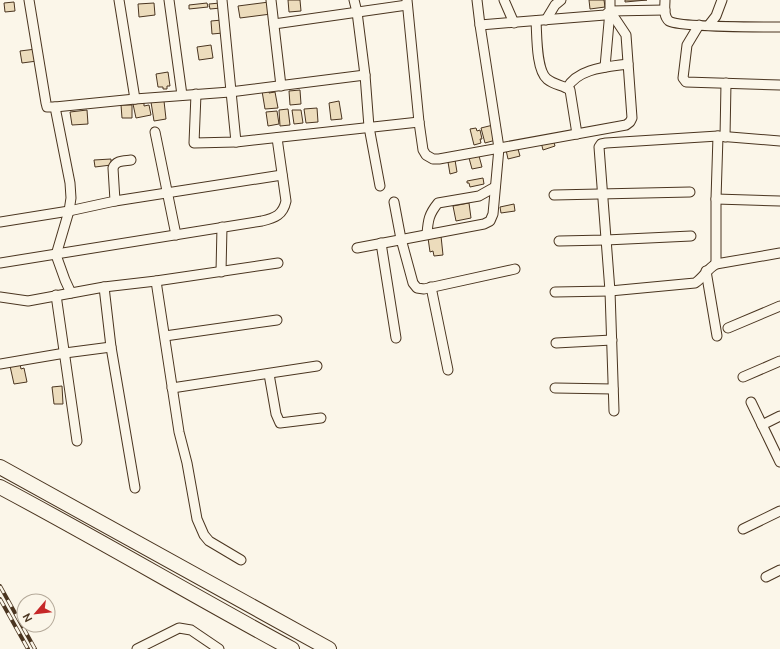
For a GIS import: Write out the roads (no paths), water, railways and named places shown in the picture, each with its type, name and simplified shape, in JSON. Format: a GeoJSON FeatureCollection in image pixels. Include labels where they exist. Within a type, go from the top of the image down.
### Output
{"type":"FeatureCollection","features":[{"type":"Feature","properties":{"kind":"highway"},"geometry":{"type":"LineString","coordinates":[[0,467],[329,649]]}},
{"type":"Feature","properties":{"kind":"highway"},"geometry":{"type":"LineString","coordinates":[[0,487],[79,529],[218,609],[292,649]]}},
{"type":"Feature","properties":{"kind":"street"},"geometry":{"type":"LineString","coordinates":[[29,0],[47,107],[230,92],[365,75]]}},
{"type":"Feature","properties":{"kind":"street"},"geometry":{"type":"LineString","coordinates":[[119,0],[135,99]]}},
{"type":"Feature","properties":{"kind":"street"},"geometry":{"type":"LineString","coordinates":[[169,0],[182,95]]}},
{"type":"Feature","properties":{"kind":"street"},"geometry":{"type":"LineString","coordinates":[[222,0],[236,142]]}},
{"type":"Feature","properties":{"kind":"street"},"geometry":{"type":"LineString","coordinates":[[271,0],[281,86]]}},
{"type":"Feature","properties":{"kind":"street"},"geometry":{"type":"LineString","coordinates":[[354,0],[357,12],[365,75],[369,127],[380,186]]}},
{"type":"Feature","properties":{"kind":"street"},"geometry":{"type":"LineString","coordinates":[[357,248],[484,224],[490,221],[493,214],[499,148],[477,0]]}},
{"type":"Feature","properties":{"kind":"street"},"geometry":{"type":"LineString","coordinates":[[504,0],[514,23]]}},
{"type":"Feature","properties":{"kind":"street"},"geometry":{"type":"LineString","coordinates":[[546,20],[555,5],[561,0]]}},
{"type":"Feature","properties":{"kind":"street"},"geometry":{"type":"LineString","coordinates":[[605,67],[610,0]]}},
{"type":"Feature","properties":{"kind":"street"},"geometry":{"type":"LineString","coordinates":[[665,0],[665,16],[669,21],[676,24],[780,27]]}},
{"type":"Feature","properties":{"kind":"street"},"geometry":{"type":"LineString","coordinates":[[709,26],[716,16],[722,0]]}},
{"type":"Feature","properties":{"kind":"street"},"geometry":{"type":"LineString","coordinates":[[274,24],[357,12],[407,2],[423,150],[426,155],[433,159],[440,160],[626,125],[630,122],[632,118],[626,35],[610,11]]}},
{"type":"Feature","properties":{"kind":"street"},"geometry":{"type":"LineString","coordinates":[[480,25],[605,15],[610,11],[665,10]]}},
{"type":"Feature","properties":{"kind":"street"},"geometry":{"type":"LineString","coordinates":[[536,21],[540,66],[543,75],[551,82],[570,90],[577,134]]}},
{"type":"Feature","properties":{"kind":"street"},"geometry":{"type":"LineString","coordinates":[[698,25],[687,45],[683,78],[686,82],[780,85]]}},
{"type":"Feature","properties":{"kind":"street"},"geometry":{"type":"LineString","coordinates":[[567,88],[570,82],[590,71],[605,67],[628,64]]}},
{"type":"Feature","properties":{"kind":"street"},"geometry":{"type":"LineString","coordinates":[[716,264],[716,199],[726,83]]}},
{"type":"Feature","properties":{"kind":"street"},"geometry":{"type":"LineString","coordinates":[[196,94],[194,143],[236,142],[419,122]]}},
{"type":"Feature","properties":{"kind":"street"},"geometry":{"type":"LineString","coordinates":[[56,107],[70,183],[71,198],[56,255],[71,293]]}},
{"type":"Feature","properties":{"kind":"street"},"geometry":{"type":"LineString","coordinates":[[598,130],[601,144],[599,147],[610,291],[614,412]]}},
{"type":"Feature","properties":{"kind":"street"},"geometry":{"type":"LineString","coordinates":[[155,132],[176,234]]}},
{"type":"Feature","properties":{"kind":"street"},"geometry":{"type":"LineString","coordinates":[[601,144],[721,137],[780,141]]}},
{"type":"Feature","properties":{"kind":"street"},"geometry":{"type":"LineString","coordinates":[[0,263],[274,218],[285,207],[286,201],[277,138]]}},
{"type":"Feature","properties":{"kind":"street"},"geometry":{"type":"LineString","coordinates":[[115,201],[114,164],[117,162],[131,160]]}},
{"type":"Feature","properties":{"kind":"street"},"geometry":{"type":"LineString","coordinates":[[0,222],[115,201],[282,175]]}},
{"type":"Feature","properties":{"kind":"street"},"geometry":{"type":"LineString","coordinates":[[427,234],[430,213],[438,203],[479,196],[495,187]]}},
{"type":"Feature","properties":{"kind":"street"},"geometry":{"type":"LineString","coordinates":[[554,195],[690,192]]}},
{"type":"Feature","properties":{"kind":"street"},"geometry":{"type":"LineString","coordinates":[[716,199],[780,201]]}},
{"type":"Feature","properties":{"kind":"street"},"geometry":{"type":"LineString","coordinates":[[394,202],[400,239],[413,283],[417,288],[424,289],[515,269]]}},
{"type":"Feature","properties":{"kind":"street"},"geometry":{"type":"LineString","coordinates":[[221,272],[222,227]]}},
{"type":"Feature","properties":{"kind":"street"},"geometry":{"type":"LineString","coordinates":[[559,241],[691,236]]}},
{"type":"Feature","properties":{"kind":"street"},"geometry":{"type":"LineString","coordinates":[[382,243],[396,338]]}},
{"type":"Feature","properties":{"kind":"street"},"geometry":{"type":"LineString","coordinates":[[555,292],[610,291],[695,283],[700,280],[706,271],[716,264],[780,253]]}},
{"type":"Feature","properties":{"kind":"street"},"geometry":{"type":"LineString","coordinates":[[0,297],[28,302],[56,295],[104,287],[278,263]]}},
{"type":"Feature","properties":{"kind":"street"},"geometry":{"type":"LineString","coordinates":[[706,271],[717,336]]}},
{"type":"Feature","properties":{"kind":"street"},"geometry":{"type":"LineString","coordinates":[[156,281],[179,432],[187,463],[197,519],[200,528],[209,541],[241,560]]}},
{"type":"Feature","properties":{"kind":"street"},"geometry":{"type":"LineString","coordinates":[[104,287],[111,347],[136,488]]}},
{"type":"Feature","properties":{"kind":"street"},"geometry":{"type":"LineString","coordinates":[[431,287],[448,370]]}},
{"type":"Feature","properties":{"kind":"street"},"geometry":{"type":"LineString","coordinates":[[56,295],[77,441]]}},
{"type":"Feature","properties":{"kind":"street"},"geometry":{"type":"LineString","coordinates":[[728,328],[780,306]]}},
{"type":"Feature","properties":{"kind":"street"},"geometry":{"type":"LineString","coordinates":[[165,336],[277,320]]}},
{"type":"Feature","properties":{"kind":"street"},"geometry":{"type":"LineString","coordinates":[[556,343],[612,340]]}},
{"type":"Feature","properties":{"kind":"street"},"geometry":{"type":"LineString","coordinates":[[0,364],[111,347]]}},
{"type":"Feature","properties":{"kind":"street"},"geometry":{"type":"LineString","coordinates":[[743,377],[780,361]]}},
{"type":"Feature","properties":{"kind":"street"},"geometry":{"type":"LineString","coordinates":[[172,388],[317,366]]}},
{"type":"Feature","properties":{"kind":"street"},"geometry":{"type":"LineString","coordinates":[[269,374],[276,414],[280,423],[321,418]]}},
{"type":"Feature","properties":{"kind":"street"},"geometry":{"type":"LineString","coordinates":[[555,388],[613,389]]}},
{"type":"Feature","properties":{"kind":"street"},"geometry":{"type":"LineString","coordinates":[[751,402],[780,462]]}},
{"type":"Feature","properties":{"kind":"street"},"geometry":{"type":"LineString","coordinates":[[762,424],[780,416]]}},
{"type":"Feature","properties":{"kind":"street"},"geometry":{"type":"LineString","coordinates":[[743,529],[780,511]]}},
{"type":"Feature","properties":{"kind":"street"},"geometry":{"type":"LineString","coordinates":[[766,577],[780,570]]}},
{"type":"Feature","properties":{"kind":"street"},"geometry":{"type":"LineString","coordinates":[[137,649],[179,628],[191,630],[219,649]]}},
{"type":"Feature","properties":{"kind":"railway"},"geometry":{"type":"LineString","coordinates":[[0,586],[35,649]]}},
{"type":"Feature","properties":{"kind":"railway"},"geometry":{"type":"LineString","coordinates":[[0,599],[28,649]]}}]}
